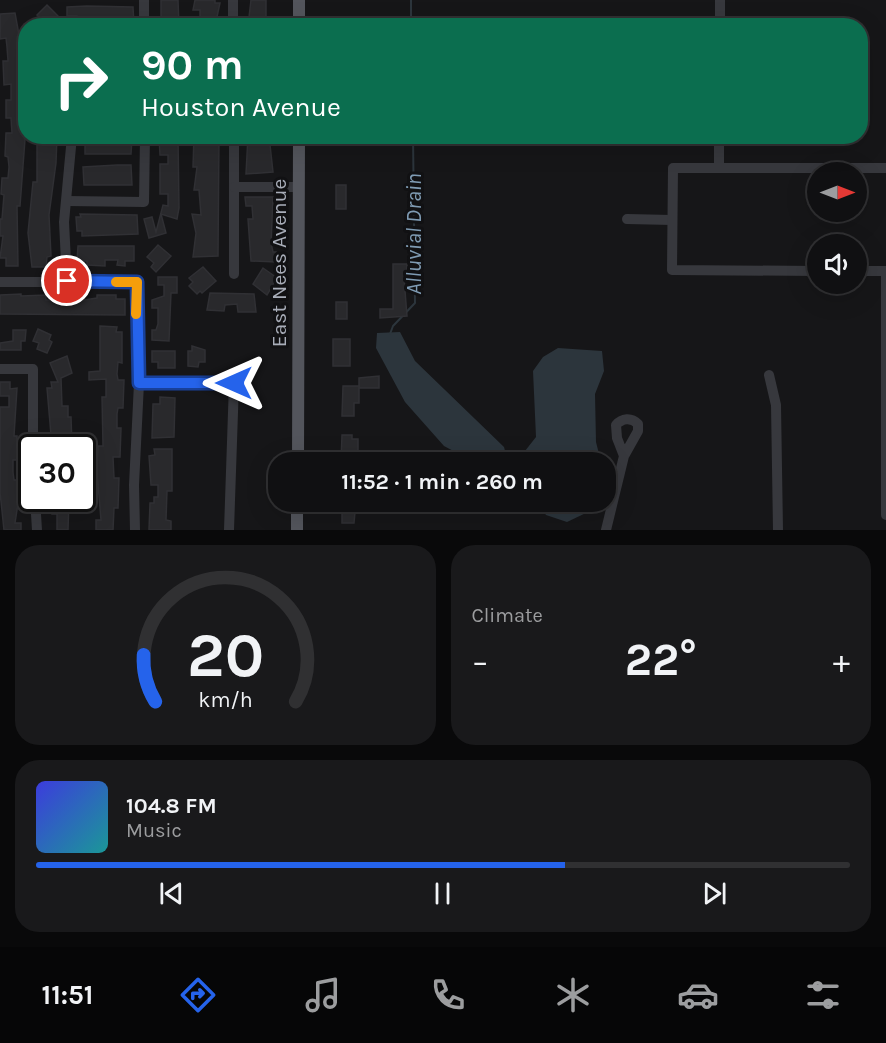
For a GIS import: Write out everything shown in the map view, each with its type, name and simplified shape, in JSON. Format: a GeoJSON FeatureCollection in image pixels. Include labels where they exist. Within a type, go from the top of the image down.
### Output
{"type":"FeatureCollection","features":[{"type":"Feature","properties":{"kind":"main road"},"geometry":{"type":"LineString","coordinates":[[299,0],[299,18]]}},
{"type":"Feature","properties":{"kind":"main road","name":"East Nees Avenue"},"geometry":{"type":"LineString","coordinates":[[298,452],[299,144]]}},
{"type":"Feature","properties":{"kind":"main road"},"geometry":{"type":"LineString","coordinates":[[297,512],[297,530]]}},
{"type":"Feature","properties":{"kind":"street"},"geometry":{"type":"LineString","coordinates":[[144,0],[144,18]]}},
{"type":"Feature","properties":{"kind":"street"},"geometry":{"type":"LineString","coordinates":[[233,0],[233,18]]}},
{"type":"Feature","properties":{"kind":"street"},"geometry":{"type":"LineString","coordinates":[[720,0],[720,18]]}},
{"type":"Feature","properties":{"kind":"street"},"geometry":{"type":"LineString","coordinates":[[67,281],[64,235],[71,144]]}},
{"type":"Feature","properties":{"kind":"street"},"geometry":{"type":"LineString","coordinates":[[67,201],[144,202],[145,144]]}},
{"type":"Feature","properties":{"kind":"street"},"geometry":{"type":"LineString","coordinates":[[234,144],[234,274]]}},
{"type":"Feature","properties":{"kind":"street"},"geometry":{"type":"LineString","coordinates":[[718,168],[719,144]]}},
{"type":"Feature","properties":{"kind":"street"},"geometry":{"type":"LineString","coordinates":[[807,271],[672,270],[673,168],[886,168]]}},
{"type":"Feature","properties":{"kind":"street"},"geometry":{"type":"LineString","coordinates":[[234,187],[299,187]]}},
{"type":"Feature","properties":{"kind":"street"},"geometry":{"type":"LineString","coordinates":[[627,219],[672,220]]}},
{"type":"Feature","properties":{"kind":"street"},"geometry":{"type":"LineString","coordinates":[[867,271],[886,271],[886,515]]}},
{"type":"Feature","properties":{"kind":"street"},"geometry":{"type":"LineString","coordinates":[[0,282],[137,282],[139,383],[134,485],[135,530]]}},
{"type":"Feature","properties":{"kind":"street"},"geometry":{"type":"LineString","coordinates":[[0,369],[33,369],[33,434]]}},
{"type":"Feature","properties":{"kind":"street"},"geometry":{"type":"LineString","coordinates":[[769,375],[776,405],[778,530]]}},
{"type":"Feature","properties":{"kind":"street"},"geometry":{"type":"LineString","coordinates":[[139,383],[234,383],[229,530]]}},
{"type":"Feature","properties":{"kind":"street"},"geometry":{"type":"LineString","coordinates":[[606,530],[624,456]]}},
{"type":"Feature","properties":{"kind":"street"},"geometry":{"type":"LineString","coordinates":[[36,512],[37,530]]}},
{"type":"Feature","properties":{"kind":"shaded area"},"geometry":{"type":"Polygon","coordinates":[[[400,332],[415,361],[504,447],[505,452],[455,452],[444,446],[405,402],[376,348],[377,333],[400,332]]]}},
{"type":"Feature","properties":{"kind":"shaded area"},"geometry":{"type":"Polygon","coordinates":[[[558,348],[602,351],[604,371],[595,394],[596,442],[598,452],[525,452],[536,437],[533,371],[543,357],[558,348]]]}},
{"type":"Feature","properties":{"kind":"shaded area"},"geometry":{"type":"Polygon","coordinates":[[[544,512],[588,512],[567,522],[546,515],[544,512]]]}},
{"type":"Feature","properties":{"kind":"building"},"geometry":{"type":"Polygon","coordinates":[[[161,0],[178,0],[179,18],[161,18],[161,0]]]}},
{"type":"Feature","properties":{"kind":"building"},"geometry":{"type":"Polygon","coordinates":[[[195,0],[215,0],[215,3],[220,3],[217,18],[200,18],[200,10],[193,10],[195,0]]]}},
{"type":"Feature","properties":{"kind":"building"},"geometry":{"type":"Polygon","coordinates":[[[251,0],[266,0],[266,18],[249,18],[251,0]]]}},
{"type":"Feature","properties":{"kind":"building"},"geometry":{"type":"Polygon","coordinates":[[[47,5],[60,18],[40,18],[37,15],[47,5]]]}},
{"type":"Feature","properties":{"kind":"building"},"geometry":{"type":"Polygon","coordinates":[[[67,7],[133,7],[134,18],[77,18],[77,16],[67,16],[67,7]]]}},
{"type":"Feature","properties":{"kind":"building"},"geometry":{"type":"Polygon","coordinates":[[[15,13],[18,29],[18,144],[25,144],[20,206],[17,206],[18,266],[6,266],[6,258],[0,258],[3,236],[0,236],[4,195],[1,194],[2,178],[8,178],[9,167],[8,157],[5,156],[6,133],[12,133],[11,118],[6,118],[6,100],[11,100],[11,84],[4,85],[3,61],[8,61],[6,38],[0,39],[0,14],[15,13]]]}},
{"type":"Feature","properties":{"kind":"building"},"geometry":{"type":"Polygon","coordinates":[[[37,144],[57,144],[49,215],[51,256],[47,257],[46,267],[32,267],[28,233],[33,182],[37,182],[37,144]]]}},
{"type":"Feature","properties":{"kind":"building"},"geometry":{"type":"Polygon","coordinates":[[[85,144],[132,144],[131,154],[85,154],[85,144]]]}},
{"type":"Feature","properties":{"kind":"building"},"geometry":{"type":"Polygon","coordinates":[[[159,144],[178,144],[179,208],[177,219],[161,214],[166,233],[149,238],[144,219],[152,217],[156,232],[163,205],[168,206],[168,194],[160,194],[160,164],[168,164],[168,155],[160,155],[159,144]]]}},
{"type":"Feature","properties":{"kind":"building"},"geometry":{"type":"Polygon","coordinates":[[[194,144],[219,144],[218,256],[193,257],[196,233],[192,214],[201,215],[199,190],[194,190],[197,167],[193,167],[194,144]]]}},
{"type":"Feature","properties":{"kind":"building"},"geometry":{"type":"Polygon","coordinates":[[[248,144],[270,144],[273,172],[246,174],[248,144]]]}},
{"type":"Feature","properties":{"kind":"building"},"geometry":{"type":"Polygon","coordinates":[[[131,165],[132,185],[84,185],[83,167],[131,165]]]}},
{"type":"Feature","properties":{"kind":"building"},"geometry":{"type":"Polygon","coordinates":[[[336,185],[346,185],[346,209],[336,209],[336,185]]]}},
{"type":"Feature","properties":{"kind":"building"},"geometry":{"type":"Polygon","coordinates":[[[245,197],[273,197],[271,243],[273,252],[276,252],[276,262],[251,261],[248,219],[253,219],[252,206],[246,206],[245,197]]]}},
{"type":"Feature","properties":{"kind":"building"},"geometry":{"type":"Polygon","coordinates":[[[80,214],[137,215],[138,234],[82,236],[82,231],[77,231],[76,217],[81,217],[80,214]]]}},
{"type":"Feature","properties":{"kind":"building"},"geometry":{"type":"Polygon","coordinates":[[[158,245],[171,256],[156,272],[151,267],[154,263],[147,257],[158,245]]]}},
{"type":"Feature","properties":{"kind":"building"},"geometry":{"type":"Polygon","coordinates":[[[78,246],[134,246],[134,261],[125,261],[125,266],[117,265],[118,260],[105,260],[105,266],[87,265],[87,261],[77,261],[78,246]]]}},
{"type":"Feature","properties":{"kind":"building"},"geometry":{"type":"Polygon","coordinates":[[[393,264],[407,264],[407,278],[404,278],[407,316],[380,318],[380,309],[393,309],[393,264]]]}},
{"type":"Feature","properties":{"kind":"building"},"geometry":{"type":"Polygon","coordinates":[[[203,267],[216,281],[202,293],[200,291],[197,294],[189,286],[193,282],[189,278],[203,267]]]}},
{"type":"Feature","properties":{"kind":"building"},"geometry":{"type":"Polygon","coordinates":[[[263,268],[277,278],[267,295],[253,284],[263,268]]]}},
{"type":"Feature","properties":{"kind":"building"},"geometry":{"type":"Polygon","coordinates":[[[158,277],[177,277],[177,293],[171,293],[169,341],[152,340],[152,330],[156,330],[158,324],[158,308],[152,308],[152,300],[164,296],[164,285],[158,285],[158,277]]]}},
{"type":"Feature","properties":{"kind":"building"},"geometry":{"type":"Polygon","coordinates":[[[210,293],[254,294],[256,312],[238,312],[237,304],[225,305],[224,311],[207,310],[210,293]]]}},
{"type":"Feature","properties":{"kind":"building"},"geometry":{"type":"Polygon","coordinates":[[[21,294],[21,296],[46,295],[46,300],[59,300],[60,295],[77,295],[77,301],[97,298],[97,295],[116,295],[116,299],[125,299],[125,315],[0,314],[0,295],[21,294]]]}},
{"type":"Feature","properties":{"kind":"building"},"geometry":{"type":"Polygon","coordinates":[[[336,302],[347,302],[347,319],[336,319],[336,302]]]}},
{"type":"Feature","properties":{"kind":"building"},"geometry":{"type":"Polygon","coordinates":[[[100,326],[117,327],[116,332],[122,332],[122,363],[118,362],[117,374],[118,380],[124,380],[123,408],[118,408],[117,414],[117,428],[121,428],[120,457],[113,457],[114,478],[119,478],[118,508],[114,508],[113,530],[96,530],[96,520],[101,520],[97,472],[98,446],[103,446],[102,397],[106,397],[106,379],[89,380],[89,372],[100,371],[100,326]]]}},
{"type":"Feature","properties":{"kind":"building"},"geometry":{"type":"Polygon","coordinates":[[[38,329],[51,335],[49,340],[52,342],[47,353],[37,349],[39,343],[33,341],[38,329]]]}},
{"type":"Feature","properties":{"kind":"building"},"geometry":{"type":"Polygon","coordinates":[[[13,330],[26,330],[25,341],[21,341],[21,350],[0,350],[0,343],[13,341],[13,330]]]}},
{"type":"Feature","properties":{"kind":"building"},"geometry":{"type":"Polygon","coordinates":[[[333,339],[350,339],[350,366],[333,366],[333,339]]]}},
{"type":"Feature","properties":{"kind":"building"},"geometry":{"type":"Polygon","coordinates":[[[192,346],[205,350],[205,362],[199,362],[198,367],[188,366],[188,351],[192,351],[192,346]]]}},
{"type":"Feature","properties":{"kind":"building"},"geometry":{"type":"Polygon","coordinates":[[[152,351],[175,351],[175,368],[158,368],[158,362],[152,362],[152,351]]]}},
{"type":"Feature","properties":{"kind":"building"},"geometry":{"type":"Polygon","coordinates":[[[67,356],[72,373],[61,378],[62,406],[68,406],[72,434],[51,434],[47,388],[52,388],[51,382],[58,382],[50,363],[67,356]]]}},
{"type":"Feature","properties":{"kind":"building"},"geometry":{"type":"Polygon","coordinates":[[[379,376],[379,388],[359,388],[359,378],[379,376]]]}},
{"type":"Feature","properties":{"kind":"building"},"geometry":{"type":"Polygon","coordinates":[[[0,382],[10,382],[10,389],[17,388],[14,436],[17,436],[17,460],[13,460],[13,472],[14,480],[18,480],[15,523],[21,523],[21,530],[4,530],[0,492],[0,407],[9,407],[9,396],[0,396],[0,382]]]}},
{"type":"Feature","properties":{"kind":"building"},"geometry":{"type":"Polygon","coordinates":[[[343,386],[359,386],[359,403],[354,403],[354,416],[342,416],[343,386]]]}},
{"type":"Feature","properties":{"kind":"building"},"geometry":{"type":"Polygon","coordinates":[[[160,397],[175,398],[174,437],[152,438],[153,404],[160,404],[160,397]]]}},
{"type":"Feature","properties":{"kind":"building"},"geometry":{"type":"Polygon","coordinates":[[[342,435],[352,435],[352,439],[358,439],[358,452],[341,452],[342,435]]]}},
{"type":"Feature","properties":{"kind":"building"},"geometry":{"type":"Polygon","coordinates":[[[154,449],[172,449],[172,491],[167,491],[166,520],[171,521],[171,530],[149,530],[150,503],[154,503],[154,497],[158,497],[158,485],[151,485],[149,456],[155,455],[154,449]]]}},
{"type":"Feature","properties":{"kind":"building"},"geometry":{"type":"Polygon","coordinates":[[[52,512],[69,512],[68,530],[57,530],[57,514],[52,514],[52,512]]]}},
{"type":"Feature","properties":{"kind":"building"},"geometry":{"type":"Polygon","coordinates":[[[342,512],[355,512],[354,523],[342,523],[342,512]]]}},
{"type":"Feature","properties":{"kind":"waterway","name":"Alluvial Drain"},"geometry":{"type":"LineString","coordinates":[[411,0],[411,18]]}},
{"type":"Feature","properties":{"kind":"waterway","name":"Alluvial Drain"},"geometry":{"type":"LineString","coordinates":[[390,334],[393,326],[415,303],[413,144]]}},
{"type":"Feature","properties":{"kind":"slow traffic"},"geometry":{"type":"LineString","coordinates":[[116,282],[137,282],[136,314]]}},
{"type":"Feature","properties":{"kind":"route"},"geometry":{"type":"LineString","coordinates":[[67,281],[137,282],[136,336],[139,383],[234,383]]}}]}
